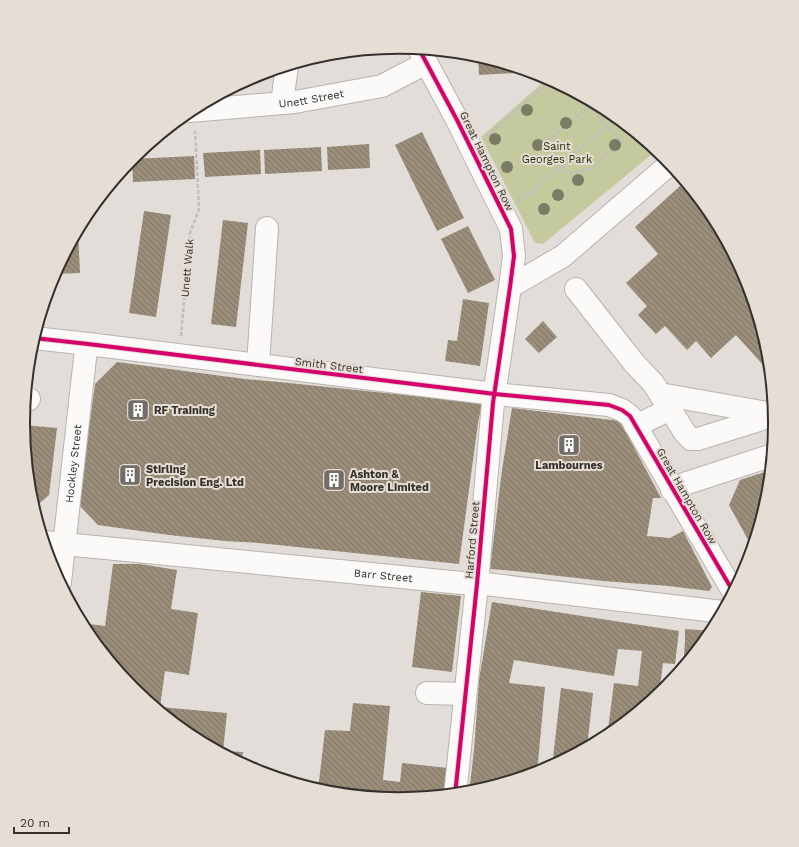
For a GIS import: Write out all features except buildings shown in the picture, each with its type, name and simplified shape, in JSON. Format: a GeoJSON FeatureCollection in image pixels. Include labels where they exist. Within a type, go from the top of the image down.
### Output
{"type":"FeatureCollection","features":[{"type":"Feature","properties":{"kind":"street","name":"Unett Street"},"geometry":{"type":"LineString","coordinates":[[205,110],[295,102],[382,86],[422,56]]}},
{"type":"Feature","properties":{"kind":"street","name":"Great Hampton Row"},"geometry":{"type":"LineString","coordinates":[[422,56],[457,120],[511,229],[514,256],[510,287]]}},
{"type":"Feature","properties":{"kind":"street"},"geometry":{"type":"LineString","coordinates":[[282,103],[286,72]]}},
{"type":"Feature","properties":{"kind":"street"},"geometry":{"type":"LineString","coordinates":[[510,287],[563,256],[666,167]]}},
{"type":"Feature","properties":{"kind":"street"},"geometry":{"type":"LineString","coordinates":[[258,365],[267,228]]}},
{"type":"Feature","properties":{"kind":"street","name":"Harford Street"},"geometry":{"type":"LineString","coordinates":[[455,789],[477,584],[493,403],[510,287]]}},
{"type":"Feature","properties":{"kind":"street"},"geometry":{"type":"LineString","coordinates":[[576,288],[634,363],[653,384],[685,433],[691,439],[698,440],[769,417]]}},
{"type":"Feature","properties":{"kind":"street","name":"Smith Street"},"geometry":{"type":"LineString","coordinates":[[40,339],[495,394],[609,405],[628,418]]}},
{"type":"Feature","properties":{"kind":"street","name":"Hockley Street"},"geometry":{"type":"LineString","coordinates":[[57,562],[54,543],[88,344]]}},
{"type":"Feature","properties":{"kind":"street"},"geometry":{"type":"LineString","coordinates":[[665,402],[769,414]]}},
{"type":"Feature","properties":{"kind":"street"},"geometry":{"type":"LineString","coordinates":[[628,418],[646,421],[665,402]]}},
{"type":"Feature","properties":{"kind":"street","name":"Great Hampton Row"},"geometry":{"type":"LineString","coordinates":[[628,418],[731,588]]}},
{"type":"Feature","properties":{"kind":"street"},"geometry":{"type":"LineString","coordinates":[[672,490],[684,484],[767,457]]}},
{"type":"Feature","properties":{"kind":"street","name":"Barr Street"},"geometry":{"type":"LineString","coordinates":[[54,543],[477,584],[717,611]]}},
{"type":"Feature","properties":{"kind":"street"},"geometry":{"type":"LineString","coordinates":[[427,693],[465,694]]}},
{"type":"Feature","properties":{"kind":"path"},"geometry":{"type":"LineString","coordinates":[[472,150],[547,85]]}},
{"type":"Feature","properties":{"kind":"path"},"geometry":{"type":"LineString","coordinates":[[588,107],[544,144],[570,174],[590,169],[622,142],[591,108]]}},
{"type":"Feature","properties":{"kind":"path"},"geometry":{"type":"LineString","coordinates":[[504,215],[612,121]]}},
{"type":"Feature","properties":{"kind":"green space","name":"Saint Georges Park"},"geometry":{"type":"Polygon","coordinates":[[[543,83],[563,92],[605,116],[652,154],[543,244],[535,243],[481,137],[543,83]]]}},
{"type":"Feature","properties":{"kind":"cycle path"},"geometry":{"type":"LineString","coordinates":[[422,55],[457,120],[511,229],[514,256],[493,403],[477,584],[456,789]]}},
{"type":"Feature","properties":{"kind":"cycle path"},"geometry":{"type":"LineString","coordinates":[[40,339],[495,394],[609,405],[622,410],[630,416],[731,587]]}},
{"type":"Feature","properties":{"kind":"place","name":"RF Training"},"geometry":{"type":"Point","coordinates":[138,410]}},
{"type":"Feature","properties":{"kind":"place","name":"Lambournes"},"geometry":{"type":"Point","coordinates":[569,445]}},
{"type":"Feature","properties":{"kind":"place","name":"Stirling Precision Eng. Ltd"},"geometry":{"type":"Point","coordinates":[130,475]}},
{"type":"Feature","properties":{"kind":"place","name":"Ashton & Moore Limited"},"geometry":{"type":"Point","coordinates":[334,480]}}]}
